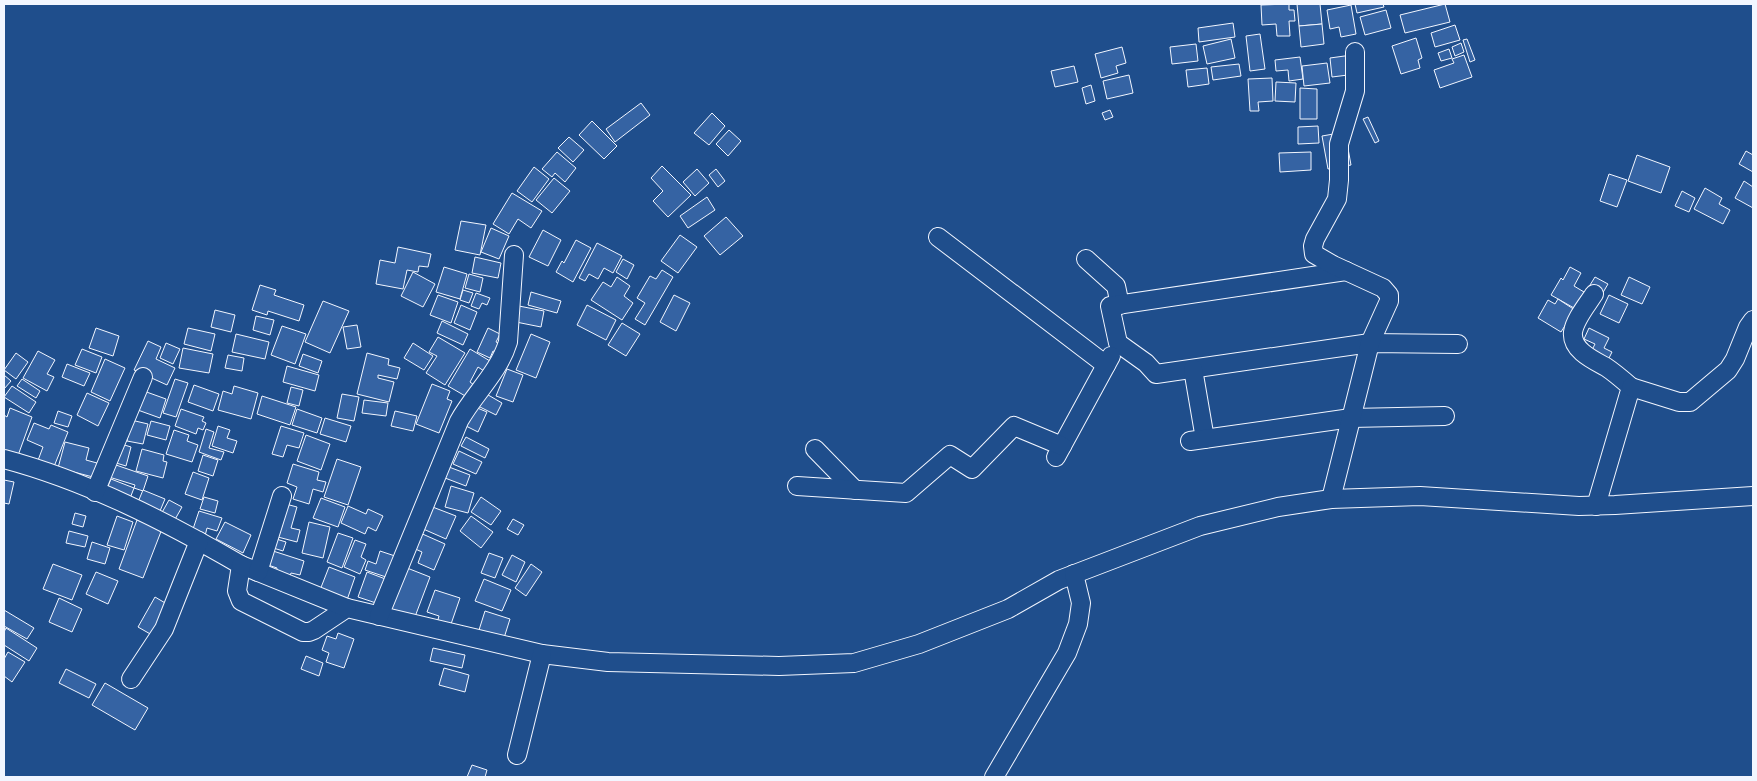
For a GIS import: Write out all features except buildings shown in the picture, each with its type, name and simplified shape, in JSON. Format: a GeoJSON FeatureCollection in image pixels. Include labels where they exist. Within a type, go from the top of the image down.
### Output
{"type":"FeatureCollection","features":[{"type":"Feature","properties":{"kind":"street"},"geometry":{"type":"LineString","coordinates":[[1331,499],[1370,342],[1389,301],[1389,294],[1383,288],[1314,254],[1313,246],[1315,239],[1337,199],[1339,144],[1355,91],[1355,52]]}},
{"type":"Feature","properties":{"kind":"street"},"geometry":{"type":"LineString","coordinates":[[938,237],[1106,365]]}},
{"type":"Feature","properties":{"kind":"street"},"geometry":{"type":"LineString","coordinates":[[379,616],[459,421],[467,406],[504,354],[508,342],[514,255]]}},
{"type":"Feature","properties":{"kind":"street"},"geometry":{"type":"LineString","coordinates":[[1086,258],[1116,286],[1120,305]]}},
{"type":"Feature","properties":{"kind":"street"},"geometry":{"type":"LineString","coordinates":[[797,486],[906,492],[950,455],[972,469],[1014,426],[1059,451],[1118,343],[1110,306],[1346,271]]}},
{"type":"Feature","properties":{"kind":"street"},"geometry":{"type":"LineString","coordinates":[[1594,294],[1575,326],[1574,339],[1577,346],[1588,358],[1607,368],[1631,387],[1679,402],[1690,402],[1728,370],[1735,359],[1748,326],[1753,320]]}},
{"type":"Feature","properties":{"kind":"street"},"geometry":{"type":"LineString","coordinates":[[1118,343],[1146,363],[1156,374],[1370,342],[1458,344]]}},
{"type":"Feature","properties":{"kind":"street"},"geometry":{"type":"LineString","coordinates":[[1193,369],[1198,440],[1352,418],[1445,416]]}},
{"type":"Feature","properties":{"kind":"street"},"geometry":{"type":"LineString","coordinates":[[95,492],[142,377]]}},
{"type":"Feature","properties":{"kind":"street"},"geometry":{"type":"LineString","coordinates":[[1596,506],[1631,387]]}},
{"type":"Feature","properties":{"kind":"street"},"geometry":{"type":"LineString","coordinates":[[815,448],[856,490]]}},
{"type":"Feature","properties":{"kind":"street"},"geometry":{"type":"LineString","coordinates":[[4,459],[95,492],[150,515],[241,565],[347,608],[542,654],[608,662],[779,666],[854,663],[919,644],[1008,609],[1059,580],[1074,574],[1200,526],[1278,507],[1331,499],[1420,496],[1596,506],[1753,496]]}},
{"type":"Feature","properties":{"kind":"street"},"geometry":{"type":"LineString","coordinates":[[258,572],[282,496]]}},
{"type":"Feature","properties":{"kind":"street"},"geometry":{"type":"LineString","coordinates":[[130,679],[164,629],[199,541]]}},
{"type":"Feature","properties":{"kind":"street"},"geometry":{"type":"LineString","coordinates":[[241,565],[237,591],[241,601],[303,632],[314,630],[347,608]]}},
{"type":"Feature","properties":{"kind":"street"},"geometry":{"type":"LineString","coordinates":[[994,777],[1067,653],[1078,624],[1081,603],[1074,574]]}},
{"type":"Feature","properties":{"kind":"street"},"geometry":{"type":"LineString","coordinates":[[516,755],[542,654]]}}]}
